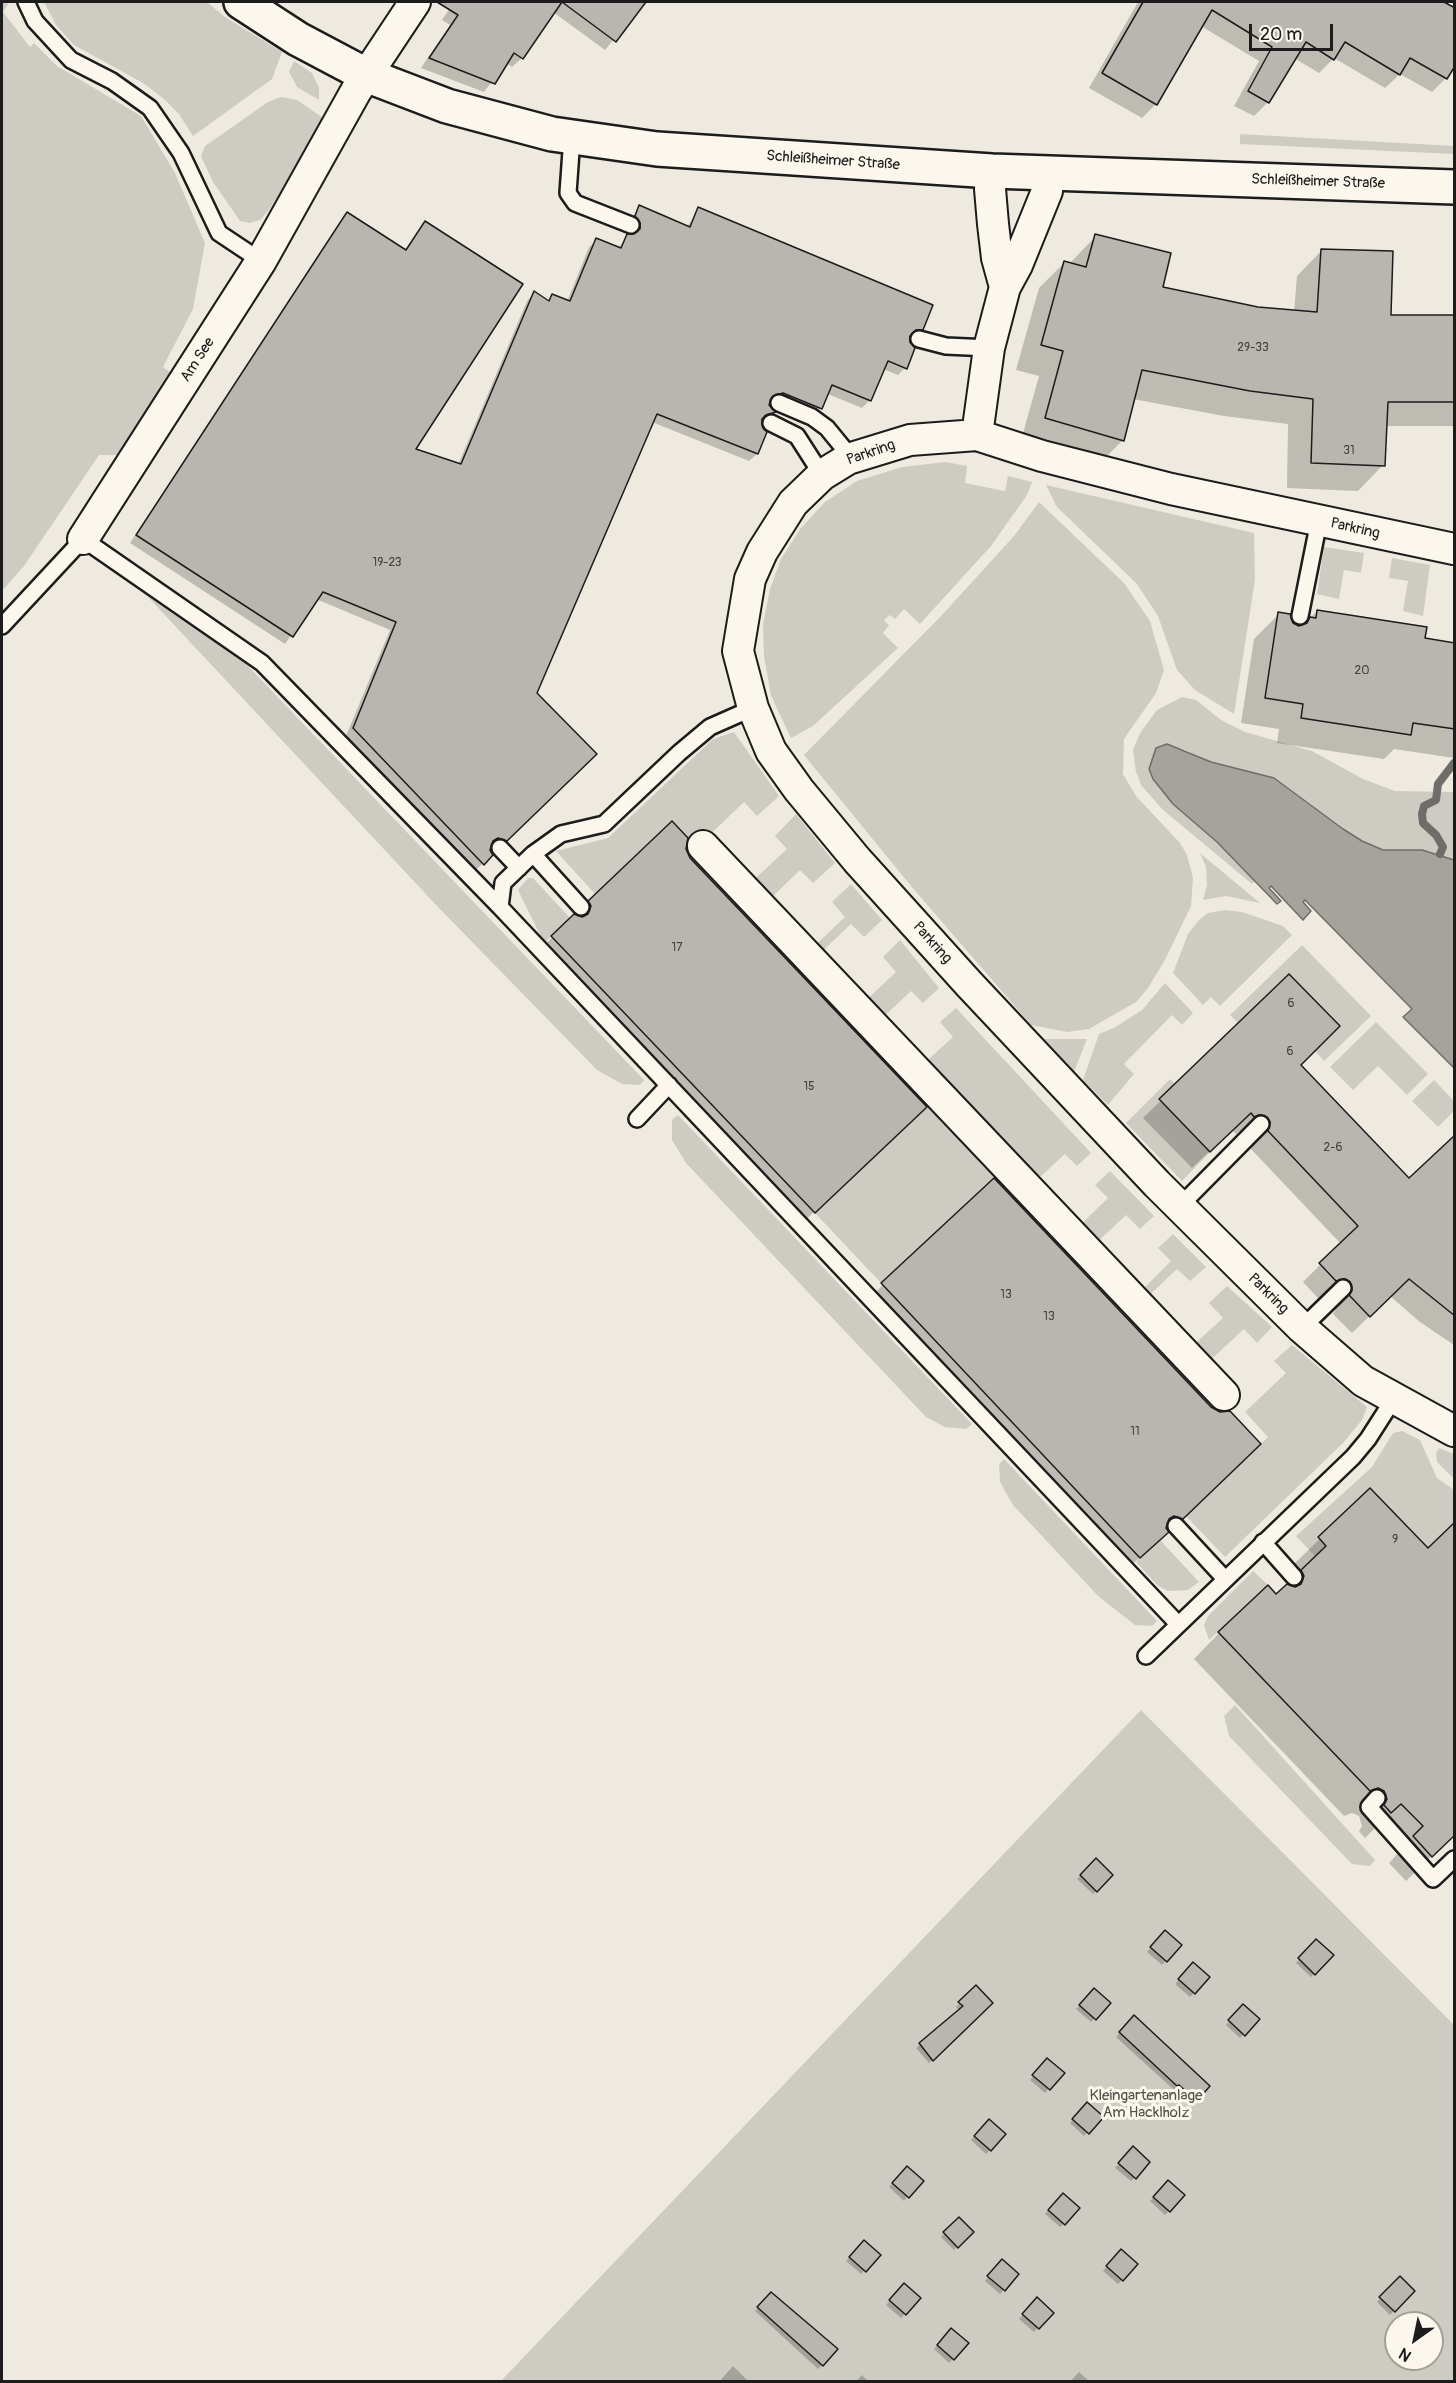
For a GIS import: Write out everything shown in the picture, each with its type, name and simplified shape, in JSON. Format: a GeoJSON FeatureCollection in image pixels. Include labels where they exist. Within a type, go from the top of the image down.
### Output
{"type":"FeatureCollection","features":[{"type":"Feature","properties":{"kind":"street","name":"Schleißheimer Straße"},"geometry":{"type":"LineString","coordinates":[[241,2],[298,39],[366,75],[447,106],[552,134],[657,149],[992,171],[1455,187]]}},
{"type":"Feature","properties":{"kind":"street","name":"Am See"},"geometry":{"type":"LineString","coordinates":[[83,539],[261,261],[366,75],[415,2]]}},
{"type":"Feature","properties":{"kind":"street"},"geometry":{"type":"LineString","coordinates":[[992,171],[990,189],[993,224],[997,258],[1005,286]]}},
{"type":"Feature","properties":{"kind":"street"},"geometry":{"type":"LineString","coordinates":[[977,435],[989,348],[1005,286],[1017,265],[1047,191],[1049,173]]}},
{"type":"Feature","properties":{"kind":"street","name":"Parkring"},"geometry":{"type":"LineString","coordinates":[[1455,549],[1170,489],[1042,456],[977,435],[910,440],[848,459],[822,475],[783,518],[750,579],[738,651],[753,708],[771,751],[799,790],[857,860],[963,977],[1179,1207],[1302,1328],[1363,1381],[1393,1400],[1455,1431]]}},
{"type":"Feature","properties":{"kind":"street"},"geometry":{"type":"LineString","coordinates":[[703,846],[1224,1395]]}},
{"type":"Feature","properties":{"kind":"lane"},"geometry":{"type":"LineString","coordinates":[[26,2],[35,21],[71,60],[112,81],[150,108],[181,153],[219,233],[261,261]]}},
{"type":"Feature","properties":{"kind":"lane"},"geometry":{"type":"LineString","coordinates":[[572,137],[568,193],[575,203],[631,225]]}},
{"type":"Feature","properties":{"kind":"lane"},"geometry":{"type":"LineString","coordinates":[[919,339],[946,346],[989,348]]}},
{"type":"Feature","properties":{"kind":"lane"},"geometry":{"type":"LineString","coordinates":[[779,403],[812,417],[827,428],[845,450],[848,459]]}},
{"type":"Feature","properties":{"kind":"lane"},"geometry":{"type":"LineString","coordinates":[[771,423],[797,436],[822,475]]}},
{"type":"Feature","properties":{"kind":"lane"},"geometry":{"type":"LineString","coordinates":[[1300,616],[1319,521]]}},
{"type":"Feature","properties":{"kind":"lane"},"geometry":{"type":"LineString","coordinates":[[83,539],[262,663],[500,907],[1178,1624]]}},
{"type":"Feature","properties":{"kind":"lane","name":"Am See"},"geometry":{"type":"LineString","coordinates":[[2,626],[83,539]]}},
{"type":"Feature","properties":{"kind":"lane"},"geometry":{"type":"LineString","coordinates":[[500,907],[503,883],[533,854],[561,834],[604,824],[679,753],[710,728],[753,708]]}},
{"type":"Feature","properties":{"kind":"lane"},"geometry":{"type":"LineString","coordinates":[[500,848],[519,868]]}},
{"type":"Feature","properties":{"kind":"lane"},"geometry":{"type":"LineString","coordinates":[[533,854],[581,907]]}},
{"type":"Feature","properties":{"kind":"lane"},"geometry":{"type":"LineString","coordinates":[[637,1119],[669,1085]]}},
{"type":"Feature","properties":{"kind":"lane"},"geometry":{"type":"LineString","coordinates":[[1179,1207],[1261,1124]]}},
{"type":"Feature","properties":{"kind":"lane"},"geometry":{"type":"LineString","coordinates":[[1302,1328],[1343,1288]]}},
{"type":"Feature","properties":{"kind":"lane"},"geometry":{"type":"LineString","coordinates":[[1146,1656],[1353,1457],[1368,1439],[1393,1400]]}},
{"type":"Feature","properties":{"kind":"lane"},"geometry":{"type":"LineString","coordinates":[[1176,1526],[1225,1579]]}},
{"type":"Feature","properties":{"kind":"lane"},"geometry":{"type":"LineString","coordinates":[[1263,1542],[1294,1577]]}},
{"type":"Feature","properties":{"kind":"lane"},"geometry":{"type":"LineString","coordinates":[[1377,1798],[1369,1807],[1433,1879],[1455,1858]]}},
{"type":"Feature","properties":{"kind":"green space"},"geometry":{"type":"Polygon","coordinates":[[[2,2],[9,2],[3,12],[30,47],[34,43],[57,66],[141,116],[175,173],[205,243],[193,309],[163,367],[174,375],[122,455],[99,455],[24,566],[2,591],[2,2]]]}},
{"type":"Feature","properties":{"kind":"green space"},"geometry":{"type":"Polygon","coordinates":[[[44,2],[207,2],[225,17],[282,52],[272,79],[193,136],[179,114],[164,99],[143,83],[74,45],[56,25],[44,2]]]}},
{"type":"Feature","properties":{"kind":"green space"},"geometry":{"type":"Polygon","coordinates":[[[294,61],[312,73],[319,88],[319,100],[297,87],[289,72],[294,61]]]}},
{"type":"Feature","properties":{"kind":"green space"},"geometry":{"type":"Polygon","coordinates":[[[281,97],[297,100],[322,117],[320,131],[260,220],[250,223],[240,221],[213,182],[201,156],[205,146],[268,102],[281,97]]]}},
{"type":"Feature","properties":{"kind":"green space"},"geometry":{"type":"Polygon","coordinates":[[[1240,134],[1454,146],[1454,154],[1240,144],[1240,134]]]}},
{"type":"Feature","properties":{"kind":"green space"},"geometry":{"type":"Polygon","coordinates":[[[945,462],[967,466],[965,483],[1005,491],[1008,476],[1032,482],[1027,495],[991,546],[920,624],[904,609],[895,619],[890,615],[884,620],[889,625],[883,633],[898,648],[813,726],[791,738],[771,696],[764,656],[763,624],[770,589],[781,559],[800,529],[825,502],[857,481],[902,467],[945,462]]]}},
{"type":"Feature","properties":{"kind":"green space"},"geometry":{"type":"Polygon","coordinates":[[[1046,485],[1254,533],[1255,580],[1234,714],[1195,690],[1177,670],[1158,616],[1137,584],[1057,507],[1046,485]]]}},
{"type":"Feature","properties":{"kind":"green space"},"geometry":{"type":"Polygon","coordinates":[[[1039,502],[1124,583],[1150,621],[1164,670],[1156,693],[1124,739],[1123,774],[1136,796],[1180,843],[1187,855],[1193,878],[1191,906],[1165,960],[1148,988],[1136,1002],[1089,1029],[1067,1032],[1031,1025],[911,886],[804,755],[942,615],[1014,536],[1039,502]]]}},
{"type":"Feature","properties":{"kind":"green space"},"geometry":{"type":"Polygon","coordinates":[[[1324,547],[1364,553],[1361,573],[1344,570],[1339,599],[1317,594],[1324,547]]]}},
{"type":"Feature","properties":{"kind":"green space"},"geometry":{"type":"Polygon","coordinates":[[[1392,558],[1430,565],[1423,616],[1403,611],[1408,581],[1389,578],[1392,558]]]}},
{"type":"Feature","properties":{"kind":"green space"},"geometry":{"type":"Polygon","coordinates":[[[147,596],[246,664],[644,1080],[640,1085],[622,1084],[597,1070],[438,907],[147,596]]]}},
{"type":"Feature","properties":{"kind":"green space"},"geometry":{"type":"Polygon","coordinates":[[[1182,697],[1196,700],[1221,720],[1245,732],[1312,751],[1363,779],[1395,791],[1454,792],[1454,860],[1422,850],[1384,850],[1362,841],[1274,778],[1211,762],[1183,749],[1217,842],[1256,880],[1252,884],[1163,810],[1141,785],[1136,772],[1133,750],[1140,733],[1157,710],[1182,697]]]}},
{"type":"Feature","properties":{"kind":"green space"},"geometry":{"type":"Polygon","coordinates":[[[734,732],[779,796],[757,816],[744,802],[697,847],[671,821],[595,894],[556,851],[608,838],[713,739],[734,732]]]}},
{"type":"Feature","properties":{"kind":"green space"},"geometry":{"type":"Polygon","coordinates":[[[796,814],[835,863],[813,883],[800,870],[763,906],[746,887],[787,849],[775,836],[796,814]]]}},
{"type":"Feature","properties":{"kind":"green space"},"geometry":{"type":"Polygon","coordinates":[[[1200,853],[1260,903],[1226,896],[1203,900],[1207,885],[1206,867],[1200,853]]]}},
{"type":"Feature","properties":{"kind":"green space"},"geometry":{"type":"Polygon","coordinates":[[[528,878],[533,878],[570,918],[544,943],[518,890],[528,878]]]}},
{"type":"Feature","properties":{"kind":"green space"},"geometry":{"type":"Polygon","coordinates":[[[851,884],[882,920],[864,937],[851,924],[814,959],[808,952],[845,917],[832,902],[851,884]]]}},
{"type":"Feature","properties":{"kind":"green space"},"geometry":{"type":"Polygon","coordinates":[[[1226,910],[1242,912],[1283,926],[1292,935],[1220,1006],[1211,997],[1203,1005],[1173,973],[1188,934],[1199,920],[1208,913],[1226,910]]]}},
{"type":"Feature","properties":{"kind":"green space"},"geometry":{"type":"Polygon","coordinates":[[[900,940],[939,988],[923,1003],[911,991],[877,1023],[860,1006],[896,972],[883,957],[900,940]]]}},
{"type":"Feature","properties":{"kind":"green space"},"geometry":{"type":"Polygon","coordinates":[[[1302,945],[1371,1016],[1324,1061],[1315,1051],[1340,1026],[1289,974],[1238,1023],[1230,1015],[1302,945]]]}},
{"type":"Feature","properties":{"kind":"green space"},"geometry":{"type":"Polygon","coordinates":[[[1165,983],[1193,1013],[1182,1025],[1172,1015],[1124,1064],[1134,1074],[1108,1105],[1083,1080],[1099,1034],[1114,1028],[1142,1010],[1165,983]]]}},
{"type":"Feature","properties":{"kind":"green space"},"geometry":{"type":"Polygon","coordinates":[[[956,1008],[1091,1153],[1077,1166],[1065,1154],[1029,1187],[919,1068],[953,1037],[940,1022],[956,1008]]]}},
{"type":"Feature","properties":{"kind":"green space"},"geometry":{"type":"Polygon","coordinates":[[[1376,1022],[1428,1074],[1407,1095],[1378,1066],[1353,1090],[1330,1067],[1376,1022]]]}},
{"type":"Feature","properties":{"kind":"green space"},"geometry":{"type":"Polygon","coordinates":[[[1044,1039],[1087,1039],[1074,1072],[1074,1071],[1044,1039]]]}},
{"type":"Feature","properties":{"kind":"green space"},"geometry":{"type":"Polygon","coordinates":[[[1170,1079],[1175,1084],[1159,1100],[1210,1152],[1182,1181],[1126,1123],[1170,1079]]]}},
{"type":"Feature","properties":{"kind":"green space"},"geometry":{"type":"Polygon","coordinates":[[[1434,1080],[1454,1101],[1454,1111],[1438,1127],[1412,1101],[1434,1080]]]}},
{"type":"Feature","properties":{"kind":"green space"},"geometry":{"type":"Polygon","coordinates":[[[935,1099],[1003,1170],[881,1283],[815,1213],[935,1099]]]}},
{"type":"Feature","properties":{"kind":"green space"},"geometry":{"type":"Polygon","coordinates":[[[678,1115],[972,1424],[966,1429],[945,1427],[926,1417],[686,1163],[672,1140],[672,1120],[678,1115]]]}},
{"type":"Feature","properties":{"kind":"green space"},"geometry":{"type":"Polygon","coordinates":[[[1110,1171],[1154,1216],[1140,1229],[1126,1215],[1089,1250],[1072,1233],[1108,1198],[1095,1185],[1110,1171]]]}},
{"type":"Feature","properties":{"kind":"green space"},"geometry":{"type":"Polygon","coordinates":[[[1173,1234],[1206,1267],[1190,1281],[1177,1269],[1141,1303],[1135,1297],[1171,1261],[1158,1248],[1173,1234]]]}},
{"type":"Feature","properties":{"kind":"green space"},"geometry":{"type":"Polygon","coordinates":[[[1227,1286],[1272,1327],[1257,1343],[1244,1329],[1203,1367],[1187,1351],[1223,1318],[1209,1303],[1227,1286]]]}},
{"type":"Feature","properties":{"kind":"green space"},"geometry":{"type":"Polygon","coordinates":[[[1292,1345],[1367,1407],[1362,1420],[1343,1443],[1225,1557],[1186,1516],[1268,1437],[1245,1412],[1286,1373],[1274,1361],[1292,1345]]]}},
{"type":"Feature","properties":{"kind":"green space"},"geometry":{"type":"Polygon","coordinates":[[[1402,1431],[1420,1440],[1437,1478],[1454,1490],[1454,1533],[1445,1532],[1428,1548],[1326,1546],[1315,1556],[1296,1536],[1372,1467],[1393,1433],[1402,1431]]]}},
{"type":"Feature","properties":{"kind":"green space"},"geometry":{"type":"Polygon","coordinates":[[[1439,1448],[1454,1454],[1454,1479],[1437,1462],[1436,1453],[1439,1448]]]}},
{"type":"Feature","properties":{"kind":"green space"},"geometry":{"type":"Polygon","coordinates":[[[1004,1459],[1157,1621],[1152,1626],[1135,1625],[1098,1596],[1013,1505],[1000,1482],[999,1464],[1004,1459]]]}},
{"type":"Feature","properties":{"kind":"green space"},"geometry":{"type":"Polygon","coordinates":[[[1160,1540],[1199,1582],[1188,1590],[1168,1591],[1158,1586],[1136,1562],[1160,1540]]]}},
{"type":"Feature","properties":{"kind":"green space"},"geometry":{"type":"Polygon","coordinates":[[[1253,1571],[1268,1585],[1209,1640],[1204,1625],[1208,1616],[1253,1571]]]}},
{"type":"Feature","properties":{"kind":"green space"},"geometry":{"type":"Polygon","coordinates":[[[1235,1705],[1375,1860],[1370,1866],[1352,1864],[1229,1736],[1224,1716],[1235,1705]]]}},
{"type":"Feature","properties":{"kind":"green space","name":"Kleingartenanlage Am Hacklholz"},"geometry":{"type":"Polygon","coordinates":[[[1141,1710],[1454,2025],[1454,2381],[500,2382],[1141,1710]]]}},
{"type":"Feature","properties":{"kind":"shaded area"},"geometry":{"type":"Polygon","coordinates":[[[1167,744],[1211,762],[1274,778],[1343,829],[1383,850],[1422,850],[1454,860],[1454,1068],[1403,1017],[1412,1009],[1305,900],[1303,902],[1311,911],[1303,920],[1271,886],[1269,888],[1281,901],[1277,904],[1217,842],[1173,804],[1153,779],[1149,769],[1156,748],[1167,744]]]}},
{"type":"Feature","properties":{"kind":"building"},"geometry":{"type":"Polygon","coordinates":[[[437,2],[562,2],[523,59],[514,53],[495,84],[429,58],[458,15],[437,2]]]}},
{"type":"Feature","properties":{"kind":"building"},"geometry":{"type":"Polygon","coordinates":[[[562,2],[646,2],[616,42],[562,2]]]}},
{"type":"Feature","properties":{"kind":"building"},"geometry":{"type":"Polygon","coordinates":[[[1143,2],[1444,2],[1455,8],[1455,66],[1447,79],[1410,58],[1400,75],[1345,42],[1334,60],[1306,42],[1269,103],[1248,91],[1272,47],[1212,10],[1157,105],[1102,73],[1143,2]]]}},
{"type":"Feature","properties":{"kind":"building"},"geometry":{"type":"Polygon","coordinates":[[[639,205],[690,227],[698,207],[933,305],[923,330],[916,330],[910,336],[910,342],[915,348],[907,369],[888,361],[871,401],[832,385],[822,409],[783,393],[773,396],[769,405],[776,412],[762,419],[763,428],[767,432],[758,454],[657,414],[537,693],[597,754],[507,841],[498,838],[493,841],[490,850],[493,855],[484,865],[353,728],[396,622],[323,592],[293,637],[136,535],[347,212],[406,250],[425,221],[523,284],[416,449],[461,464],[534,291],[549,301],[552,294],[570,301],[596,238],[621,248],[627,234],[633,234],[640,229],[640,223],[635,216],[639,205]]]}},
{"type":"Feature","properties":{"kind":"building"},"geometry":{"type":"Polygon","coordinates":[[[1095,234],[1171,253],[1163,287],[1258,307],[1317,312],[1321,249],[1393,251],[1391,315],[1455,315],[1455,402],[1388,402],[1385,466],[1311,463],[1313,399],[1250,391],[1142,370],[1124,441],[1045,418],[1063,351],[1041,345],[1064,261],[1086,267],[1095,234]]]}},
{"type":"Feature","properties":{"kind":"building"},"geometry":{"type":"Polygon","coordinates":[[[1317,610],[1427,627],[1425,638],[1455,643],[1455,729],[1413,723],[1411,735],[1301,718],[1303,704],[1265,698],[1278,612],[1290,614],[1293,623],[1299,626],[1307,623],[1310,617],[1316,618],[1317,610]]]}},
{"type":"Feature","properties":{"kind":"building"},"geometry":{"type":"Polygon","coordinates":[[[672,821],[688,838],[686,849],[690,858],[927,1107],[815,1213],[551,936],[574,914],[582,917],[588,914],[591,906],[588,901],[672,821]]]}},
{"type":"Feature","properties":{"kind":"building"},"geometry":{"type":"Polygon","coordinates":[[[1289,974],[1340,1026],[1301,1065],[1409,1178],[1455,1135],[1455,1316],[1409,1279],[1370,1317],[1349,1295],[1352,1290],[1350,1282],[1345,1279],[1336,1281],[1319,1263],[1358,1226],[1268,1131],[1270,1122],[1267,1117],[1259,1115],[1254,1117],[1251,1113],[1210,1152],[1159,1099],[1289,974]]]}},
{"type":"Feature","properties":{"kind":"building"},"geometry":{"type":"Polygon","coordinates":[[[994,1178],[1211,1407],[1220,1412],[1230,1411],[1261,1444],[1183,1519],[1174,1516],[1169,1519],[1166,1528],[1169,1532],[1140,1558],[881,1283],[994,1178]]]}},
{"type":"Feature","properties":{"kind":"building"},"geometry":{"type":"Polygon","coordinates":[[[1370,1488],[1428,1548],[1455,1522],[1455,1835],[1432,1857],[1413,1836],[1423,1826],[1401,1804],[1391,1813],[1384,1805],[1387,1799],[1384,1791],[1378,1788],[1370,1791],[1218,1632],[1268,1585],[1276,1594],[1287,1584],[1295,1587],[1301,1584],[1304,1576],[1301,1570],[1326,1546],[1318,1537],[1370,1488]]]}},
{"type":"Feature","properties":{"kind":"building"},"geometry":{"type":"Polygon","coordinates":[[[1096,1858],[1113,1875],[1097,1892],[1080,1875],[1096,1858]]]}},
{"type":"Feature","properties":{"kind":"building"},"geometry":{"type":"Polygon","coordinates":[[[1165,1930],[1182,1945],[1167,1962],[1150,1947],[1165,1930]]]}},
{"type":"Feature","properties":{"kind":"building"},"geometry":{"type":"Polygon","coordinates":[[[1316,1939],[1334,1955],[1315,1975],[1298,1958],[1316,1939]]]}},
{"type":"Feature","properties":{"kind":"building"},"geometry":{"type":"Polygon","coordinates":[[[1193,1962],[1210,1977],[1195,1994],[1178,1979],[1193,1962]]]}},
{"type":"Feature","properties":{"kind":"building"},"geometry":{"type":"Polygon","coordinates":[[[976,1985],[993,2003],[933,2061],[919,2043],[963,2006],[958,2002],[976,1985]]]}},
{"type":"Feature","properties":{"kind":"building"},"geometry":{"type":"Polygon","coordinates":[[[1094,1988],[1111,2003],[1096,2020],[1079,2005],[1094,1988]]]}},
{"type":"Feature","properties":{"kind":"building"},"geometry":{"type":"Polygon","coordinates":[[[1243,2004],[1260,2019],[1245,2036],[1228,2020],[1243,2004]]]}},
{"type":"Feature","properties":{"kind":"building"},"geometry":{"type":"Polygon","coordinates":[[[1134,2015],[1210,2086],[1197,2101],[1179,2085],[1177,2086],[1119,2032],[1134,2015]]]}},
{"type":"Feature","properties":{"kind":"building"},"geometry":{"type":"Polygon","coordinates":[[[1047,2058],[1065,2073],[1050,2090],[1032,2075],[1047,2058]]]}},
{"type":"Feature","properties":{"kind":"building"},"geometry":{"type":"Polygon","coordinates":[[[1087,2102],[1104,2117],[1089,2134],[1072,2119],[1087,2102]]]}},
{"type":"Feature","properties":{"kind":"building"},"geometry":{"type":"Polygon","coordinates":[[[989,2119],[1006,2134],[991,2151],[974,2136],[989,2119]]]}},
{"type":"Feature","properties":{"kind":"building"},"geometry":{"type":"Polygon","coordinates":[[[1133,2146],[1150,2162],[1136,2179],[1118,2163],[1133,2146]]]}},
{"type":"Feature","properties":{"kind":"building"},"geometry":{"type":"Polygon","coordinates":[[[907,2166],[924,2181],[909,2198],[892,2183],[907,2166]]]}},
{"type":"Feature","properties":{"kind":"building"},"geometry":{"type":"Polygon","coordinates":[[[1168,2180],[1185,2195],[1170,2212],[1153,2197],[1168,2180]]]}},
{"type":"Feature","properties":{"kind":"building"},"geometry":{"type":"Polygon","coordinates":[[[1063,2193],[1080,2208],[1065,2225],[1048,2210],[1063,2193]]]}},
{"type":"Feature","properties":{"kind":"building"},"geometry":{"type":"Polygon","coordinates":[[[959,2217],[974,2232],[958,2248],[943,2232],[959,2217]]]}},
{"type":"Feature","properties":{"kind":"building"},"geometry":{"type":"Polygon","coordinates":[[[864,2240],[881,2255],[866,2272],[849,2257],[864,2240]]]}},
{"type":"Feature","properties":{"kind":"building"},"geometry":{"type":"Polygon","coordinates":[[[1121,2249],[1138,2264],[1123,2281],[1106,2266],[1121,2249]]]}},
{"type":"Feature","properties":{"kind":"building"},"geometry":{"type":"Polygon","coordinates":[[[1002,2259],[1019,2274],[1005,2291],[987,2276],[1002,2259]]]}},
{"type":"Feature","properties":{"kind":"building"},"geometry":{"type":"Polygon","coordinates":[[[1400,2276],[1415,2291],[1396,2311],[1379,2297],[1400,2276]]]}},
{"type":"Feature","properties":{"kind":"building"},"geometry":{"type":"Polygon","coordinates":[[[904,2283],[921,2298],[906,2315],[889,2300],[904,2283]]]}},
{"type":"Feature","properties":{"kind":"building"},"geometry":{"type":"Polygon","coordinates":[[[771,2292],[838,2349],[823,2366],[757,2307],[771,2292]]]}},
{"type":"Feature","properties":{"kind":"building"},"geometry":{"type":"Polygon","coordinates":[[[1037,2297],[1054,2313],[1039,2329],[1022,2314],[1037,2297]]]}},
{"type":"Feature","properties":{"kind":"building"},"geometry":{"type":"Polygon","coordinates":[[[951,2328],[969,2343],[954,2360],[937,2345],[951,2328]]]}},
{"type":"Feature","properties":{"kind":"waterway"},"geometry":{"type":"LineString","coordinates":[[1440,854],[1443,847],[1436,835],[1423,823],[1422,814],[1424,806],[1436,800],[1438,784],[1454,763]]}}]}
